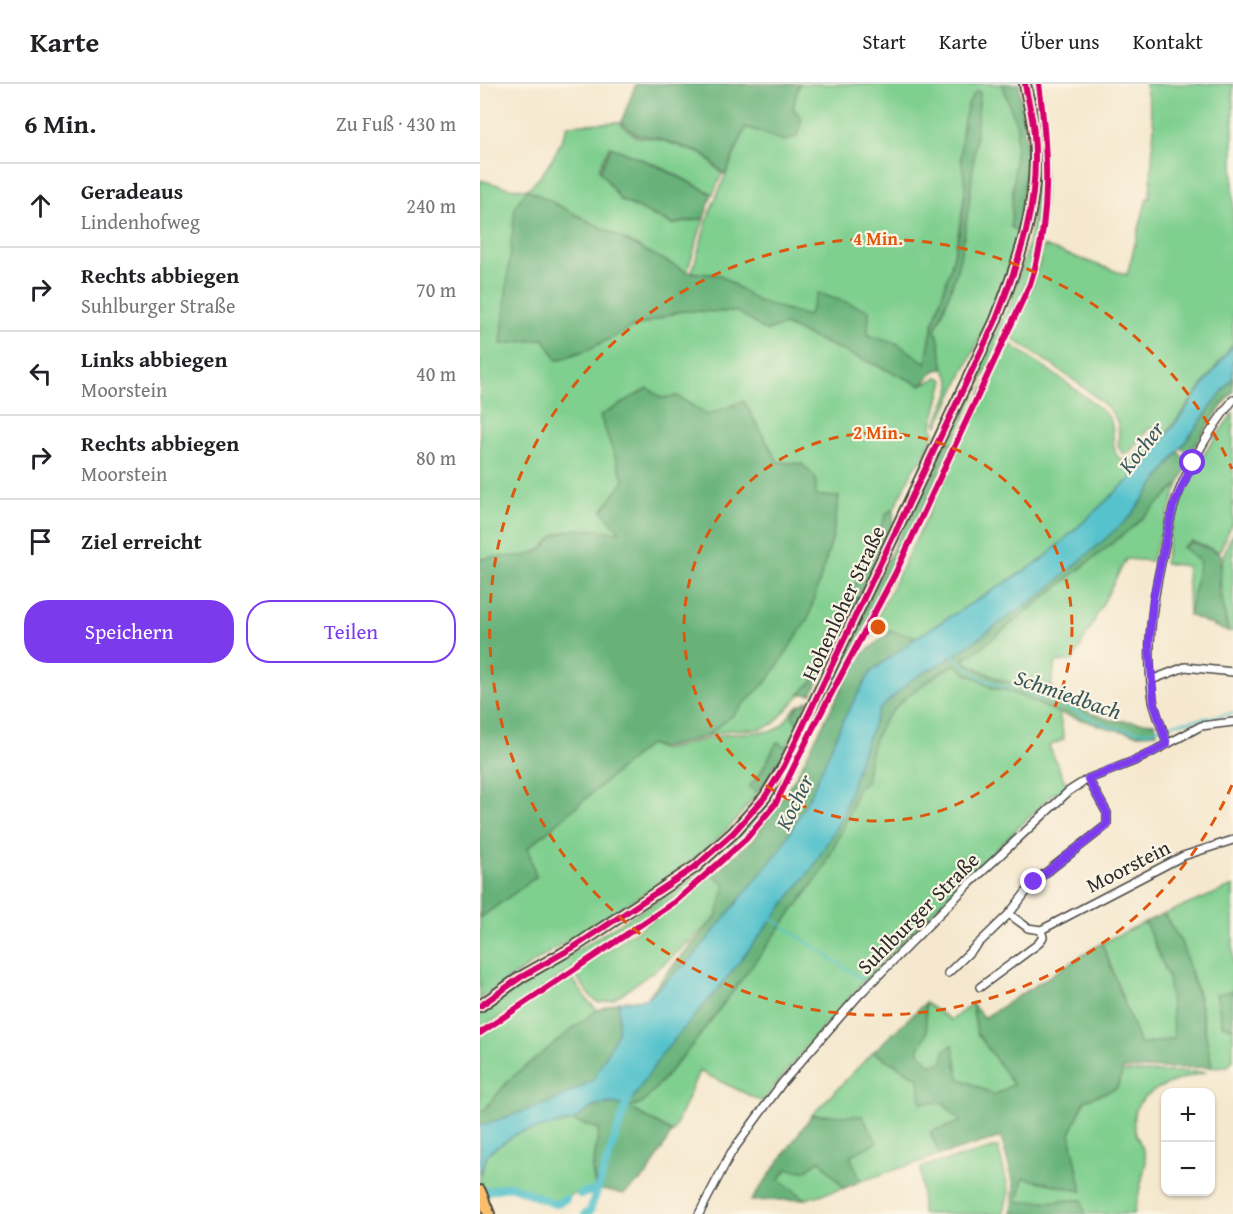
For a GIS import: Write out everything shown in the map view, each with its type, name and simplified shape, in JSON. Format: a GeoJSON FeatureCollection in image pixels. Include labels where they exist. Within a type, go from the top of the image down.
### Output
{"type":"FeatureCollection","features":[{"type":"Feature","properties":{"kind":"main road","name":"Hohenloher Straße"},"geometry":{"type":"LineString","coordinates":[[480,1006],[521,977],[574,947],[695,867],[733,832],[765,797],[784,766],[990,333],[1014,276],[1029,227],[1035,179],[1034,134],[1025,84]]}},
{"type":"Feature","properties":{"kind":"main road"},"geometry":{"type":"LineString","coordinates":[[480,1191],[489,1214]]}},
{"type":"Feature","properties":{"kind":"street"},"geometry":{"type":"LineString","coordinates":[[1167,744],[1154,703],[1151,680],[1149,645],[1153,599],[1173,507],[1215,423],[1233,400]]}},
{"type":"Feature","properties":{"kind":"street"},"geometry":{"type":"LineString","coordinates":[[1151,680],[1185,668],[1233,672]]}},
{"type":"Feature","properties":{"kind":"street","name":"Suhlburger Straße"},"geometry":{"type":"LineString","coordinates":[[699,1214],[731,1153],[782,1083],[859,995],[969,884],[1069,791],[1088,779],[1139,759],[1201,726],[1233,722]]}},
{"type":"Feature","properties":{"kind":"street","name":"Moorstein"},"geometry":{"type":"LineString","coordinates":[[948,973],[1009,914],[1034,882],[1107,825],[1107,813],[1088,779]]}},
{"type":"Feature","properties":{"kind":"street","name":"Moorstein"},"geometry":{"type":"LineString","coordinates":[[980,987],[1038,944],[1043,937],[1041,930],[1183,856],[1233,840]]}},
{"type":"Feature","properties":{"kind":"street"},"geometry":{"type":"LineString","coordinates":[[1009,914],[1028,928],[1041,930]]}},
{"type":"Feature","properties":{"kind":"green space"},"geometry":{"type":"Polygon","coordinates":[[[636,84],[799,84],[793,108],[802,119],[797,137],[784,141],[746,127],[725,175],[704,154],[654,137],[637,135],[621,122],[636,84]]]}},
{"type":"Feature","properties":{"kind":"green space"},"geometry":{"type":"Polygon","coordinates":[[[799,84],[1002,84],[1017,126],[1011,226],[1019,232],[1006,279],[937,427],[951,384],[942,364],[939,340],[935,331],[953,282],[962,245],[972,180],[980,92],[961,158],[965,173],[965,192],[958,234],[949,278],[933,324],[926,363],[898,344],[758,301],[720,275],[692,272],[709,214],[746,127],[784,141],[799,84]]]}},
{"type":"Feature","properties":{"kind":"green space"},"geometry":{"type":"Polygon","coordinates":[[[1002,84],[1019,84],[1027,156],[1019,232],[1011,227],[1017,126],[1002,84]]]}},
{"type":"Feature","properties":{"kind":"green space"},"geometry":{"type":"Polygon","coordinates":[[[1032,84],[1038,84],[1044,158],[1044,195],[1040,240],[1022,293],[952,444],[944,439],[1009,306],[1026,255],[1033,222],[1037,121],[1032,84]]]}},
{"type":"Feature","properties":{"kind":"green space"},"geometry":{"type":"Polygon","coordinates":[[[1145,84],[1233,84],[1233,344],[1164,437],[1156,429],[1149,428],[1128,454],[1123,453],[1118,447],[1118,426],[1110,410],[1069,377],[1013,339],[1012,330],[1033,285],[1044,246],[1127,275],[1147,198],[1150,198],[1154,125],[1145,84]]]}},
{"type":"Feature","properties":{"kind":"green space"},"geometry":{"type":"Polygon","coordinates":[[[977,91],[980,92],[974,158],[962,245],[956,274],[935,331],[944,369],[936,370],[921,385],[785,325],[766,331],[738,312],[681,311],[631,328],[589,349],[557,360],[544,339],[501,344],[515,207],[527,189],[687,272],[720,275],[758,301],[808,316],[818,293],[869,310],[868,335],[898,344],[926,363],[933,327],[954,257],[961,223],[965,189],[961,157],[962,131],[969,104],[977,91]]]}},
{"type":"Feature","properties":{"kind":"green space"},"geometry":{"type":"Polygon","coordinates":[[[618,122],[637,137],[655,138],[704,155],[722,174],[713,194],[655,164],[609,147],[599,169],[620,200],[672,225],[704,218],[687,272],[570,212],[502,344],[544,339],[558,360],[589,349],[631,328],[681,311],[738,312],[766,331],[784,325],[921,385],[939,377],[944,380],[932,426],[934,434],[894,509],[887,513],[813,681],[773,724],[760,729],[729,730],[705,737],[733,715],[808,619],[832,539],[839,497],[816,496],[802,464],[778,462],[744,402],[707,415],[677,396],[662,398],[648,389],[601,416],[624,481],[620,533],[577,529],[555,535],[542,549],[525,556],[480,559],[480,180],[510,188],[527,189],[547,168],[568,125],[618,122]]]}},
{"type":"Feature","properties":{"kind":"green space"},"geometry":{"type":"Polygon","coordinates":[[[611,147],[655,165],[712,194],[704,218],[673,224],[620,199],[600,171],[611,147]]]}},
{"type":"Feature","properties":{"kind":"green space"},"geometry":{"type":"Polygon","coordinates":[[[1005,344],[1013,346],[1053,373],[1110,419],[1114,447],[1119,458],[1125,460],[1134,458],[1152,437],[1161,441],[1144,466],[1042,560],[917,637],[882,630],[865,642],[928,515],[961,437],[1005,344]]]}},
{"type":"Feature","properties":{"kind":"green space"},"geometry":{"type":"Polygon","coordinates":[[[1233,377],[1233,392],[1209,423],[1189,455],[1181,448],[1233,377]]]}},
{"type":"Feature","properties":{"kind":"green space"},"geometry":{"type":"Polygon","coordinates":[[[648,388],[662,398],[677,396],[707,415],[744,401],[778,462],[802,464],[816,478],[816,496],[839,497],[832,539],[808,619],[769,679],[733,715],[705,737],[662,748],[649,744],[528,848],[536,877],[480,918],[480,560],[493,557],[525,556],[542,549],[555,535],[577,529],[620,532],[602,511],[624,481],[600,416],[648,388]]]}},
{"type":"Feature","properties":{"kind":"green space"},"geometry":{"type":"Polygon","coordinates":[[[1233,413],[1233,522],[1219,552],[1192,541],[1182,547],[1200,562],[1189,615],[1187,566],[1164,563],[1176,507],[1197,464],[1233,413]]]}},
{"type":"Feature","properties":{"kind":"green space"},"geometry":{"type":"Polygon","coordinates":[[[944,439],[952,444],[903,554],[847,663],[840,662],[944,439]]]}},
{"type":"Feature","properties":{"kind":"green space"},"geometry":{"type":"Polygon","coordinates":[[[1178,452],[1189,462],[1179,484],[1135,525],[964,659],[966,663],[998,679],[1045,694],[1051,685],[1059,695],[1082,703],[1083,710],[1110,720],[1155,723],[1157,733],[1137,734],[1112,729],[1059,713],[1006,690],[984,684],[956,665],[939,673],[904,699],[885,720],[878,732],[870,754],[866,782],[857,789],[848,817],[822,872],[694,1043],[642,1104],[628,1107],[672,1132],[647,1175],[624,1194],[596,1189],[593,1170],[599,1129],[573,1121],[598,1105],[611,1104],[627,1107],[662,1054],[813,867],[859,761],[878,710],[911,680],[953,656],[1130,517],[1178,452]]]}},
{"type":"Feature","properties":{"kind":"green space"},"geometry":{"type":"Polygon","coordinates":[[[1179,484],[1151,561],[1126,559],[1073,661],[1056,662],[1051,685],[1045,694],[998,679],[966,663],[964,659],[1135,525],[1179,484]]]}},
{"type":"Feature","properties":{"kind":"green space"},"geometry":{"type":"Polygon","coordinates":[[[894,509],[893,523],[812,694],[800,694],[813,681],[887,513],[894,509]]]}},
{"type":"Feature","properties":{"kind":"green space"},"geometry":{"type":"Polygon","coordinates":[[[1233,534],[1233,631],[1229,632],[1220,582],[1223,558],[1233,534]]]}},
{"type":"Feature","properties":{"kind":"green space"},"geometry":{"type":"Polygon","coordinates":[[[1192,542],[1221,554],[1219,590],[1228,632],[1189,615],[1200,562],[1183,547],[1192,542]]]}},
{"type":"Feature","properties":{"kind":"green space"},"geometry":{"type":"Polygon","coordinates":[[[891,631],[917,637],[871,672],[844,718],[812,792],[780,850],[692,958],[646,999],[717,916],[725,885],[713,874],[754,839],[794,780],[857,659],[891,631]]]}},
{"type":"Feature","properties":{"kind":"green space"},"geometry":{"type":"Polygon","coordinates":[[[840,662],[847,663],[815,721],[790,774],[755,826],[740,842],[691,885],[618,939],[480,1030],[480,1016],[483,1013],[549,968],[678,887],[707,866],[734,841],[767,801],[781,779],[840,662]]]}},
{"type":"Feature","properties":{"kind":"green space"},"geometry":{"type":"Polygon","coordinates":[[[956,665],[993,688],[1006,690],[1059,713],[1064,739],[1049,746],[1067,787],[1052,795],[864,981],[795,1060],[763,1102],[699,1071],[673,1132],[627,1107],[642,1104],[694,1043],[822,872],[848,817],[857,789],[866,782],[873,745],[885,720],[904,699],[951,666],[956,665]]]}},
{"type":"Feature","properties":{"kind":"green space"},"geometry":{"type":"Polygon","coordinates":[[[808,701],[798,725],[792,716],[798,707],[795,708],[808,701]]]}},
{"type":"Feature","properties":{"kind":"green space"},"geometry":{"type":"Polygon","coordinates":[[[798,706],[798,725],[787,747],[777,743],[760,774],[749,787],[757,793],[721,836],[669,877],[480,999],[480,918],[536,877],[528,848],[649,744],[663,750],[728,734],[773,731],[782,725],[798,706]]]}},
{"type":"Feature","properties":{"kind":"green space"},"geometry":{"type":"Polygon","coordinates":[[[777,742],[787,747],[757,793],[749,787],[760,774],[777,742]]]}},
{"type":"Feature","properties":{"kind":"green space"},"geometry":{"type":"Polygon","coordinates":[[[713,874],[725,885],[718,916],[664,964],[613,1000],[599,1003],[592,998],[574,973],[678,903],[713,874]]]}},
{"type":"Feature","properties":{"kind":"green space"},"geometry":{"type":"Polygon","coordinates":[[[1233,886],[1233,991],[1216,994],[1222,1025],[1233,1028],[1233,1060],[1228,1066],[1212,1067],[1199,997],[1181,942],[1164,914],[1233,886]]]}},
{"type":"Feature","properties":{"kind":"green space"},"geometry":{"type":"Polygon","coordinates":[[[1164,914],[1181,942],[1198,997],[1212,1067],[1123,1069],[1117,1088],[1085,1100],[1070,1134],[1082,1191],[1023,1178],[1018,1202],[1082,1200],[1085,1214],[1012,1214],[1014,1185],[1001,1137],[940,1155],[930,1132],[961,1122],[944,1103],[921,1103],[919,1078],[873,1052],[925,1003],[927,1034],[918,1050],[930,1065],[943,1062],[944,1051],[953,1045],[959,1078],[995,1095],[1013,1084],[977,1033],[972,1004],[984,1018],[1102,943],[1140,1045],[1174,1038],[1168,976],[1145,922],[1164,914]]]}},
{"type":"Feature","properties":{"kind":"green space"},"geometry":{"type":"Polygon","coordinates":[[[1145,922],[1168,976],[1175,1038],[1140,1045],[1102,943],[1145,922]]]}},
{"type":"Feature","properties":{"kind":"green space"},"geometry":{"type":"Polygon","coordinates":[[[565,978],[572,978],[597,1010],[509,1080],[484,1111],[480,1110],[480,1036],[565,978]]]}},
{"type":"Feature","properties":{"kind":"green space"},"geometry":{"type":"Polygon","coordinates":[[[1233,991],[1233,1027],[1223,1025],[1216,994],[1233,991]]]}},
{"type":"Feature","properties":{"kind":"green space"},"geometry":{"type":"Polygon","coordinates":[[[619,1002],[618,1032],[594,1080],[551,1102],[480,1126],[480,1110],[484,1110],[509,1080],[597,1010],[619,1002]]]}},
{"type":"Feature","properties":{"kind":"green space"},"geometry":{"type":"Polygon","coordinates":[[[925,1003],[951,1020],[972,1004],[977,1033],[1014,1084],[995,1095],[959,1078],[943,1062],[930,1065],[918,1050],[927,1034],[925,1003]]]}},
{"type":"Feature","properties":{"kind":"green space"},"geometry":{"type":"Polygon","coordinates":[[[873,1052],[919,1078],[961,1122],[930,1132],[940,1155],[861,1181],[849,1156],[863,1117],[812,1115],[873,1052]]]}},
{"type":"Feature","properties":{"kind":"green space"},"geometry":{"type":"Polygon","coordinates":[[[1122,1072],[1206,1072],[1158,1088],[1139,1104],[1134,1114],[1134,1126],[1146,1162],[1134,1214],[1085,1214],[1081,1200],[1018,1202],[1023,1177],[1081,1191],[1070,1134],[1085,1100],[1117,1088],[1122,1072]]]}},
{"type":"Feature","properties":{"kind":"green space"},"geometry":{"type":"Polygon","coordinates":[[[812,1115],[862,1116],[877,1142],[850,1156],[861,1181],[844,1188],[820,1160],[805,1171],[787,1169],[779,1179],[806,1199],[751,1201],[812,1115]]]}},
{"type":"Feature","properties":{"kind":"green space"},"geometry":{"type":"Polygon","coordinates":[[[573,1121],[599,1129],[592,1170],[595,1189],[571,1195],[555,1203],[508,1184],[480,1191],[480,1177],[488,1153],[518,1133],[573,1121]]]}},
{"type":"Feature","properties":{"kind":"green space"},"geometry":{"type":"Polygon","coordinates":[[[998,1147],[1009,1192],[1003,1214],[922,1214],[921,1167],[998,1147]]]}},
{"type":"Feature","properties":{"kind":"green space"},"geometry":{"type":"Polygon","coordinates":[[[820,1160],[844,1188],[806,1199],[779,1180],[787,1169],[805,1171],[820,1160]]]}},
{"type":"Feature","properties":{"kind":"water"},"geometry":{"type":"Polygon","coordinates":[[[1233,345],[1233,377],[1130,517],[1047,590],[953,656],[911,680],[879,710],[859,761],[843,815],[813,867],[719,988],[662,1054],[627,1107],[613,1103],[595,1105],[573,1121],[518,1133],[488,1153],[480,1175],[480,1126],[551,1102],[593,1080],[618,1032],[619,1002],[646,999],[692,958],[780,850],[812,792],[844,718],[871,672],[917,637],[1042,560],[1144,466],[1233,345]]]}},
{"type":"Feature","properties":{"kind":"waterway","name":"Schmiedbach"},"geometry":{"type":"LineString","coordinates":[[951,654],[979,677],[1005,688],[1016,687],[1039,698],[1054,701],[1109,727],[1147,732],[1172,724],[1233,713]]}},
{"type":"Feature","properties":{"kind":"waterway"},"geometry":{"type":"LineString","coordinates":[[771,918],[863,980]]}},
{"type":"Feature","properties":{"kind":"waterway"},"geometry":{"type":"LineString","coordinates":[[585,1214],[590,1211],[629,1097]]}},
{"type":"Feature","properties":{"kind":"waterway"},"geometry":{"type":"LineString","coordinates":[[480,1193],[510,1186],[555,1204],[566,1199]]}},
{"type":"Feature","properties":{"kind":"waterway"},"geometry":{"type":"LineString","coordinates":[[580,1194],[597,1190]]}},
{"type":"Feature","properties":{"kind":"cycle path"},"geometry":{"type":"LineString","coordinates":[[480,1006],[521,977],[574,947],[695,867],[733,833],[765,797],[784,766],[995,322],[1012,276],[1026,230],[1034,184],[1032,115],[1025,84]]}},
{"type":"Feature","properties":{"kind":"cycle path"},"geometry":{"type":"LineString","coordinates":[[480,1033],[676,901],[746,839],[776,803],[895,574],[1030,284],[1037,260],[1045,210],[1046,160],[1039,84]]}},
{"type":"Feature","properties":{"kind":"route"},"geometry":{"type":"LineString","coordinates":[[1034,882],[1107,825],[1107,813],[1088,779],[1139,759],[1167,744],[1154,703],[1151,680],[1149,645],[1153,599],[1173,507],[1193,463]]}},
{"type":"Feature","properties":{"kind":"water label","name":"Kocher"},"geometry":{"type":"Point","coordinates":[1141,447]}},
{"type":"Feature","properties":{"kind":"water label","name":"Kocher"},"geometry":{"type":"Point","coordinates":[794,802]}}]}
